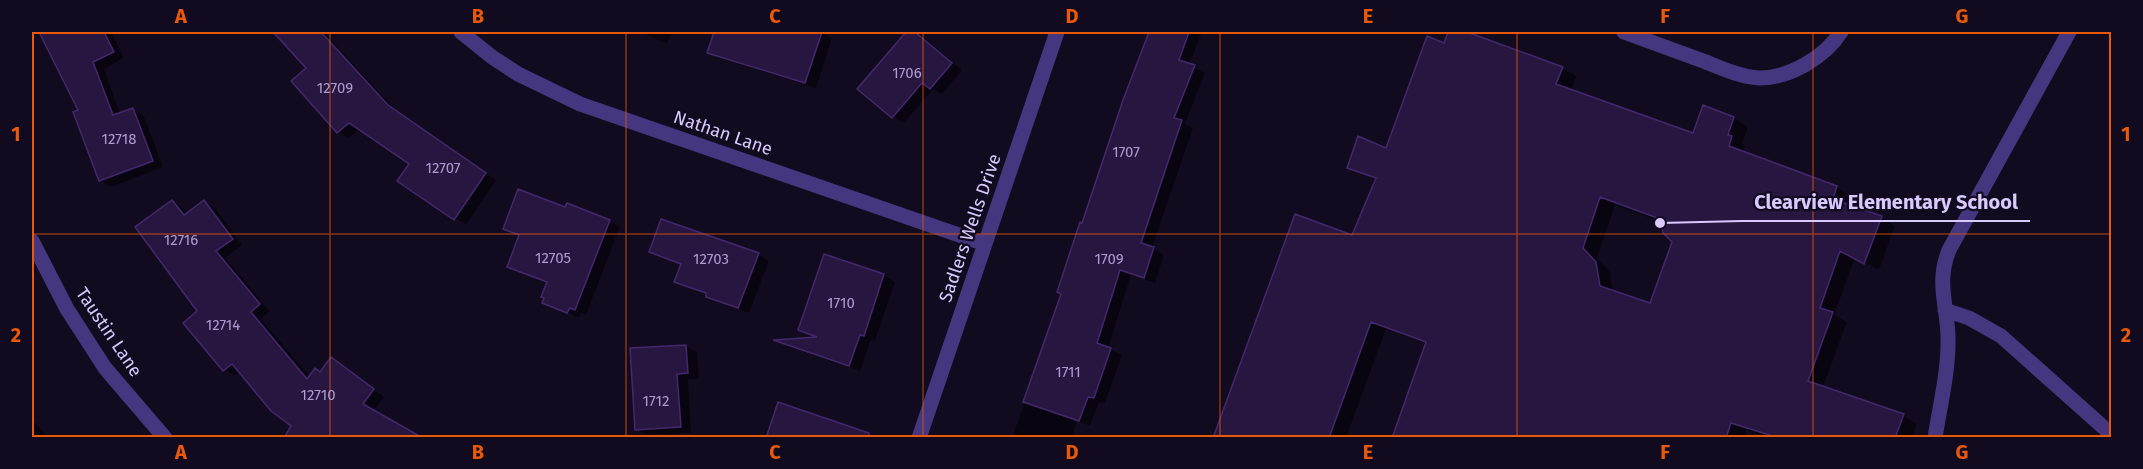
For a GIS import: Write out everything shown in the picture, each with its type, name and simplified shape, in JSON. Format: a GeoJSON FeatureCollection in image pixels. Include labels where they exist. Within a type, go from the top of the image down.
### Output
{"type":"FeatureCollection","features":[{"type":"Feature","properties":{"kind":"street","name":"Nathan Lane"},"geometry":{"type":"LineString","coordinates":[[460,32],[518,74],[580,104],[985,244]]}},
{"type":"Feature","properties":{"kind":"street","name":"Sadlers Wells Drive"},"geometry":{"type":"LineString","coordinates":[[920,438],[1057,32]]}},
{"type":"Feature","properties":{"kind":"street"},"geometry":{"type":"LineString","coordinates":[[1624,32],[1739,74],[1760,78],[1805,65],[1826,50],[1841,32]]}},
{"type":"Feature","properties":{"kind":"street"},"geometry":{"type":"LineString","coordinates":[[1935,438],[1948,351],[1941,276],[1943,264],[2069,32]]}},
{"type":"Feature","properties":{"kind":"street","name":"Taustin Lane"},"geometry":{"type":"LineString","coordinates":[[32,241],[67,309],[105,368],[165,438]]}},
{"type":"Feature","properties":{"kind":"street"},"geometry":{"type":"LineString","coordinates":[[1945,310],[1981,323],[2001,336],[2112,435]]}},
{"type":"Feature","properties":{"kind":"building"},"geometry":{"type":"Polygon","coordinates":[[[39,32],[104,32],[114,52],[93,62],[113,115],[133,108],[153,161],[99,181],[73,112],[78,110],[39,32]]]}},
{"type":"Feature","properties":{"kind":"building"},"geometry":{"type":"Polygon","coordinates":[[[273,32],[321,32],[388,105],[486,173],[454,220],[397,181],[409,164],[349,123],[337,133],[291,81],[306,68],[273,32]]]}},
{"type":"Feature","properties":{"kind":"building"},"geometry":{"type":"Polygon","coordinates":[[[714,32],[822,32],[805,83],[707,53],[714,32]]]}},
{"type":"Feature","properties":{"kind":"building"},"geometry":{"type":"Polygon","coordinates":[[[906,32],[915,32],[952,63],[930,89],[922,83],[892,118],[857,89],[906,32]]]}},
{"type":"Feature","properties":{"kind":"building"},"geometry":{"type":"Polygon","coordinates":[[[1149,32],[1189,32],[1179,60],[1195,65],[1174,118],[1182,120],[1141,243],[1154,247],[1144,278],[1120,270],[1097,343],[1111,348],[1094,398],[1088,397],[1079,421],[1023,402],[1061,294],[1057,292],[1080,222],[1082,223],[1123,100],[1149,32]]]}},
{"type":"Feature","properties":{"kind":"building"},"geometry":{"type":"Polygon","coordinates":[[[1448,32],[1467,32],[1563,67],[1556,84],[1693,133],[1703,105],[1734,117],[1728,135],[1732,136],[1729,146],[1837,186],[1833,199],[1882,216],[1864,264],[1840,251],[1820,308],[1833,312],[1808,381],[1904,414],[1895,438],[1779,438],[1731,423],[1726,438],[1392,438],[1426,342],[1371,322],[1329,438],[1213,438],[1295,214],[1352,235],[1376,178],[1347,168],[1358,136],[1386,148],[1427,36],[1444,43],[1448,32]],[[1600,197],[1583,248],[1596,262],[1600,286],[1650,303],[1672,242],[1663,233],[1660,219],[1600,197]]]}},
{"type":"Feature","properties":{"kind":"building"},"geometry":{"type":"Polygon","coordinates":[[[518,189],[565,207],[567,203],[610,220],[575,310],[570,308],[567,313],[542,303],[544,298],[541,297],[547,282],[507,267],[519,235],[503,229],[518,189]]]}},
{"type":"Feature","properties":{"kind":"building"},"geometry":{"type":"Polygon","coordinates":[[[172,200],[184,215],[204,200],[233,239],[216,251],[260,304],[251,312],[307,379],[315,368],[320,372],[331,357],[374,389],[363,404],[423,438],[284,438],[291,426],[271,411],[232,364],[223,371],[183,323],[197,311],[135,227],[172,200]]]}},
{"type":"Feature","properties":{"kind":"building"},"geometry":{"type":"Polygon","coordinates":[[[661,219],[759,253],[738,308],[706,297],[706,293],[674,282],[681,264],[649,252],[661,219]]]}},
{"type":"Feature","properties":{"kind":"building"},"geometry":{"type":"Polygon","coordinates":[[[824,254],[884,274],[864,336],[860,335],[849,366],[773,340],[817,337],[798,330],[824,254]]]}},
{"type":"Feature","properties":{"kind":"building"},"geometry":{"type":"Polygon","coordinates":[[[686,345],[688,373],[677,374],[681,427],[635,430],[630,348],[686,345]]]}},
{"type":"Feature","properties":{"kind":"building"},"geometry":{"type":"Polygon","coordinates":[[[778,402],[869,433],[869,438],[766,438],[778,402]]]}},
{"type":"Feature","properties":{"kind":"place","name":"Clearview Elementary School"},"geometry":{"type":"Point","coordinates":[1660,223]}}]}
